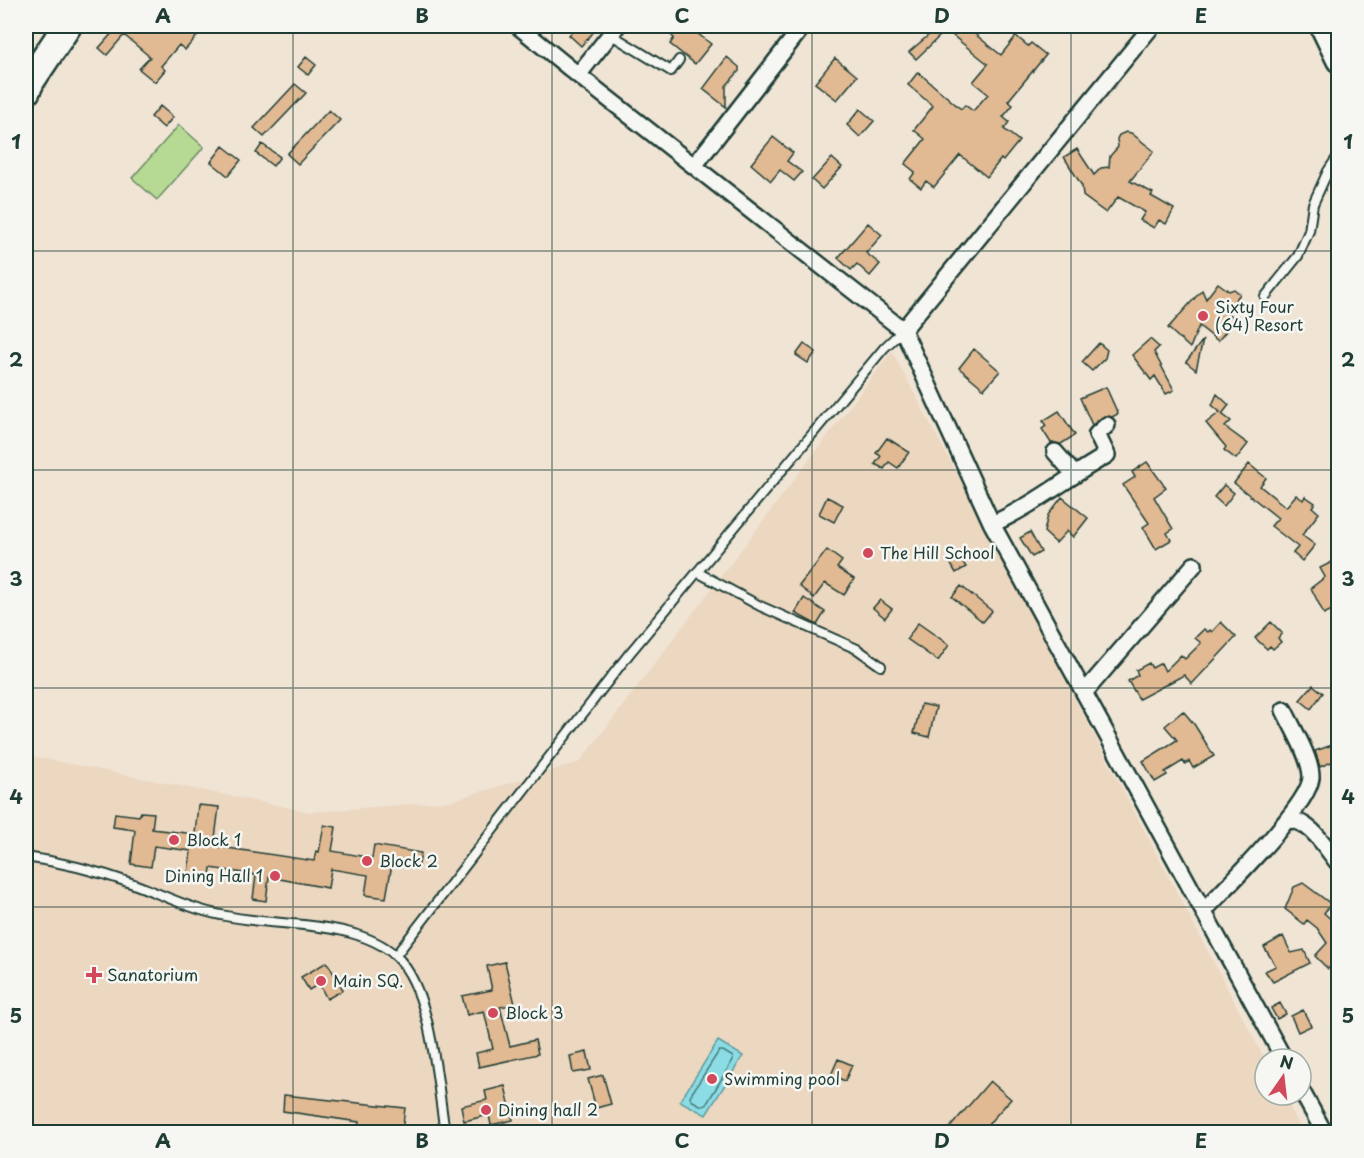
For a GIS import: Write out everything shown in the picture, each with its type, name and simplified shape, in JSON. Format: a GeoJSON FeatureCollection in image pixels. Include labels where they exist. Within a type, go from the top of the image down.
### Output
{"type":"FeatureCollection","features":[{"type":"Feature","properties":{"kind":"highway"},"geometry":{"type":"LineString","coordinates":[[26,91],[61,28]]}},
{"type":"Feature","properties":{"kind":"street"},"geometry":{"type":"LineString","coordinates":[[518,26],[903,330],[992,525],[1278,1047]]}},
{"type":"Feature","properties":{"kind":"street"},"geometry":{"type":"LineString","coordinates":[[694,166],[803,26]]}},
{"type":"Feature","properties":{"kind":"street"},"geometry":{"type":"LineString","coordinates":[[903,330],[1152,26]]}},
{"type":"Feature","properties":{"kind":"street"},"geometry":{"type":"LineString","coordinates":[[1321,26],[1338,61]]}},
{"type":"Feature","properties":{"kind":"street"},"geometry":{"type":"LineString","coordinates":[[578,75],[613,30]]}},
{"type":"Feature","properties":{"kind":"street"},"geometry":{"type":"LineString","coordinates":[[992,525],[1029,506],[1074,474],[1107,455],[1097,434],[1107,425]]}},
{"type":"Feature","properties":{"kind":"street"},"geometry":{"type":"LineString","coordinates":[[1055,452],[1074,474]]}},
{"type":"Feature","properties":{"kind":"street"},"geometry":{"type":"LineString","coordinates":[[1084,693],[1194,565]]}},
{"type":"Feature","properties":{"kind":"street"},"geometry":{"type":"LineString","coordinates":[[1204,911],[1287,820],[1306,794],[1311,777],[1306,757],[1284,710]]}},
{"type":"Feature","properties":{"kind":"street"},"geometry":{"type":"LineString","coordinates":[[1287,820],[1297,819],[1306,824],[1338,863]]}},
{"type":"Feature","properties":{"kind":"street"},"geometry":{"type":"LineString","coordinates":[[1310,1107],[1324,1132]]}},
{"type":"Feature","properties":{"kind":"lane"},"geometry":{"type":"LineString","coordinates":[[613,30],[671,71],[679,60]]}},
{"type":"Feature","properties":{"kind":"lane"},"geometry":{"type":"LineString","coordinates":[[1265,297],[1298,256],[1309,231],[1313,204],[1328,171],[1338,156]]}},
{"type":"Feature","properties":{"kind":"lane"},"geometry":{"type":"LineString","coordinates":[[396,955],[629,654],[884,348],[903,330]]}},
{"type":"Feature","properties":{"kind":"lane"},"geometry":{"type":"LineString","coordinates":[[697,572],[760,606],[857,649],[880,666]]}},
{"type":"Feature","properties":{"kind":"lane"},"geometry":{"type":"LineString","coordinates":[[26,857],[58,861],[221,915],[344,932],[377,943],[396,955],[418,988],[431,1041],[445,1132]]}},
{"type":"Feature","properties":{"kind":"shaded area","name":"The Hill School"},"geometry":{"type":"Polygon","coordinates":[[[892,351],[1258,1047],[1253,1047],[1253,1107],[1289,1107],[1303,1132],[26,1132],[26,755],[310,812],[450,801],[580,762],[892,351]]]}},
{"type":"Feature","properties":{"kind":"green space"},"geometry":{"type":"Polygon","coordinates":[[[179,125],[204,147],[157,200],[132,178],[179,125]]]}},
{"type":"Feature","properties":{"kind":"water","name":"Swimming pool"},"geometry":{"type":"Polygon","coordinates":[[[718,1041],[743,1056],[706,1115],[680,1101],[718,1041]]]}},
{"type":"Feature","properties":{"kind":"building"},"geometry":{"type":"Polygon","coordinates":[[[106,26],[206,26],[185,50],[179,45],[161,66],[165,70],[155,82],[139,69],[150,57],[124,35],[107,55],[99,48],[113,32],[106,26]]]}},
{"type":"Feature","properties":{"kind":"building"},"geometry":{"type":"Polygon","coordinates":[[[578,26],[599,26],[581,46],[569,35],[578,26]]]}},
{"type":"Feature","properties":{"kind":"building"},"geometry":{"type":"Polygon","coordinates":[[[662,26],[688,26],[711,44],[695,64],[670,44],[674,38],[662,26]]]}},
{"type":"Feature","properties":{"kind":"building"},"geometry":{"type":"Polygon","coordinates":[[[955,26],[965,29],[966,27],[1001,55],[1016,36],[1028,46],[1031,43],[1046,55],[1008,101],[1013,105],[1003,117],[1009,122],[1004,129],[1019,141],[1003,161],[1001,159],[987,177],[960,155],[934,187],[926,181],[921,188],[910,179],[915,172],[905,164],[925,139],[914,130],[933,106],[908,85],[918,72],[961,109],[965,105],[973,111],[988,94],[973,82],[988,64],[952,35],[955,26]]]}},
{"type":"Feature","properties":{"kind":"building"},"geometry":{"type":"Polygon","coordinates":[[[938,27],[943,33],[916,59],[909,52],[938,27]]]}},
{"type":"Feature","properties":{"kind":"building"},"geometry":{"type":"Polygon","coordinates":[[[306,57],[316,65],[308,75],[298,67],[306,57]]]}},
{"type":"Feature","properties":{"kind":"building"},"geometry":{"type":"Polygon","coordinates":[[[727,57],[739,67],[739,71],[726,86],[726,107],[703,89],[727,57]]]}},
{"type":"Feature","properties":{"kind":"building"},"geometry":{"type":"Polygon","coordinates":[[[835,58],[857,76],[837,100],[815,83],[835,58]]]}},
{"type":"Feature","properties":{"kind":"building"},"geometry":{"type":"Polygon","coordinates":[[[295,84],[306,93],[264,137],[254,128],[295,84]]]}},
{"type":"Feature","properties":{"kind":"building"},"geometry":{"type":"Polygon","coordinates":[[[160,106],[173,117],[164,128],[151,117],[160,106]]]}},
{"type":"Feature","properties":{"kind":"building"},"geometry":{"type":"Polygon","coordinates":[[[860,109],[874,121],[860,137],[847,125],[860,109]]]}},
{"type":"Feature","properties":{"kind":"building"},"geometry":{"type":"Polygon","coordinates":[[[329,110],[340,120],[298,164],[287,154],[329,110]]]}},
{"type":"Feature","properties":{"kind":"building"},"geometry":{"type":"Polygon","coordinates":[[[1126,132],[1131,133],[1154,151],[1130,181],[1153,193],[1151,196],[1174,209],[1166,224],[1159,220],[1154,228],[1140,220],[1145,212],[1118,197],[1106,213],[1083,196],[1082,186],[1064,157],[1077,149],[1094,175],[1101,168],[1109,167],[1110,156],[1118,147],[1117,139],[1119,135],[1126,132]]]}},
{"type":"Feature","properties":{"kind":"building"},"geometry":{"type":"Polygon","coordinates":[[[773,137],[793,153],[787,161],[802,172],[794,181],[780,170],[771,181],[751,164],[773,137]]]}},
{"type":"Feature","properties":{"kind":"building"},"geometry":{"type":"Polygon","coordinates":[[[262,144],[280,157],[273,166],[256,153],[262,144]]]}},
{"type":"Feature","properties":{"kind":"building"},"geometry":{"type":"Polygon","coordinates":[[[223,146],[241,160],[228,176],[211,162],[223,146]]]}},
{"type":"Feature","properties":{"kind":"building"},"geometry":{"type":"Polygon","coordinates":[[[832,158],[842,167],[822,189],[812,180],[832,158]]]}},
{"type":"Feature","properties":{"kind":"building"},"geometry":{"type":"Polygon","coordinates":[[[868,223],[882,235],[866,253],[880,264],[870,276],[857,264],[851,270],[838,258],[868,223]]]}},
{"type":"Feature","properties":{"kind":"building"},"geometry":{"type":"Polygon","coordinates":[[[1218,283],[1229,291],[1234,289],[1240,294],[1226,312],[1236,319],[1218,341],[1199,326],[1190,348],[1168,328],[1202,290],[1206,299],[1218,283]]]}},
{"type":"Feature","properties":{"kind":"building"},"geometry":{"type":"Polygon","coordinates":[[[1150,339],[1159,347],[1154,352],[1174,390],[1166,394],[1155,376],[1151,380],[1132,355],[1150,339]]]}},
{"type":"Feature","properties":{"kind":"building"},"geometry":{"type":"Polygon","coordinates":[[[1203,340],[1196,370],[1186,362],[1203,340]]]}},
{"type":"Feature","properties":{"kind":"building"},"geometry":{"type":"Polygon","coordinates":[[[1099,343],[1107,350],[1105,358],[1092,371],[1082,362],[1099,343]]]}},
{"type":"Feature","properties":{"kind":"building"},"geometry":{"type":"Polygon","coordinates":[[[804,344],[816,352],[808,363],[796,355],[804,344]]]}},
{"type":"Feature","properties":{"kind":"building"},"geometry":{"type":"Polygon","coordinates":[[[974,349],[1000,371],[984,389],[959,368],[974,349]]]}},
{"type":"Feature","properties":{"kind":"building"},"geometry":{"type":"Polygon","coordinates":[[[1106,387],[1118,414],[1112,417],[1104,416],[1092,425],[1080,398],[1106,387]]]}},
{"type":"Feature","properties":{"kind":"building"},"geometry":{"type":"Polygon","coordinates":[[[1217,394],[1229,405],[1222,414],[1231,421],[1225,427],[1248,444],[1236,459],[1224,450],[1226,447],[1206,423],[1220,412],[1212,405],[1217,394]]]}},
{"type":"Feature","properties":{"kind":"building"},"geometry":{"type":"Polygon","coordinates":[[[1059,411],[1075,435],[1061,444],[1051,443],[1042,429],[1046,426],[1043,421],[1059,411]]]}},
{"type":"Feature","properties":{"kind":"building"},"geometry":{"type":"Polygon","coordinates":[[[887,438],[909,452],[898,468],[889,462],[884,469],[875,464],[881,456],[876,453],[887,438]]]}},
{"type":"Feature","properties":{"kind":"building"},"geometry":{"type":"Polygon","coordinates":[[[1147,462],[1166,488],[1154,497],[1173,529],[1167,533],[1171,540],[1156,549],[1143,527],[1149,523],[1123,485],[1135,477],[1132,472],[1147,462]]]}},
{"type":"Feature","properties":{"kind":"building"},"geometry":{"type":"Polygon","coordinates":[[[1249,464],[1266,478],[1260,486],[1286,507],[1296,495],[1303,500],[1305,496],[1315,503],[1312,507],[1319,513],[1302,535],[1315,545],[1302,561],[1293,553],[1298,547],[1271,526],[1278,518],[1234,483],[1249,464]]]}},
{"type":"Feature","properties":{"kind":"building"},"geometry":{"type":"Polygon","coordinates":[[[1224,485],[1234,493],[1224,506],[1214,497],[1224,485]]]}},
{"type":"Feature","properties":{"kind":"building"},"geometry":{"type":"Polygon","coordinates":[[[827,497],[843,505],[834,522],[819,514],[827,497]]]}},
{"type":"Feature","properties":{"kind":"building"},"geometry":{"type":"Polygon","coordinates":[[[1062,497],[1088,518],[1073,537],[1067,531],[1056,543],[1044,532],[1048,515],[1062,497]]]}},
{"type":"Feature","properties":{"kind":"building"},"geometry":{"type":"Polygon","coordinates":[[[1030,532],[1041,552],[1032,557],[1020,538],[1030,532]]]}},
{"type":"Feature","properties":{"kind":"building"},"geometry":{"type":"Polygon","coordinates":[[[827,550],[842,561],[837,568],[854,579],[844,595],[825,583],[814,598],[799,586],[827,550]]]}},
{"type":"Feature","properties":{"kind":"building"},"geometry":{"type":"Polygon","coordinates":[[[958,555],[966,567],[956,573],[949,561],[958,555]]]}},
{"type":"Feature","properties":{"kind":"building"},"geometry":{"type":"Polygon","coordinates":[[[1338,559],[1338,607],[1324,614],[1311,588],[1325,577],[1320,568],[1338,559]]]}},
{"type":"Feature","properties":{"kind":"building"},"geometry":{"type":"Polygon","coordinates":[[[961,586],[992,611],[983,622],[952,597],[961,586]]]}},
{"type":"Feature","properties":{"kind":"building"},"geometry":{"type":"Polygon","coordinates":[[[804,598],[825,612],[817,625],[795,613],[804,598]]]}},
{"type":"Feature","properties":{"kind":"building"},"geometry":{"type":"Polygon","coordinates":[[[880,600],[892,609],[885,618],[873,608],[880,600]]]}},
{"type":"Feature","properties":{"kind":"building"},"geometry":{"type":"Polygon","coordinates":[[[1221,622],[1236,637],[1192,684],[1184,675],[1139,699],[1128,681],[1138,675],[1136,670],[1149,663],[1152,668],[1161,663],[1165,671],[1181,655],[1185,659],[1201,643],[1195,638],[1204,629],[1212,632],[1221,622]]]}},
{"type":"Feature","properties":{"kind":"building"},"geometry":{"type":"Polygon","coordinates":[[[1271,622],[1282,633],[1278,638],[1281,642],[1273,649],[1270,646],[1267,649],[1255,638],[1271,622]]]}},
{"type":"Feature","properties":{"kind":"building"},"geometry":{"type":"Polygon","coordinates":[[[918,623],[949,645],[938,661],[907,639],[918,623]]]}},
{"type":"Feature","properties":{"kind":"building"},"geometry":{"type":"Polygon","coordinates":[[[1313,685],[1323,693],[1311,709],[1300,700],[1313,685]]]}},
{"type":"Feature","properties":{"kind":"building"},"geometry":{"type":"Polygon","coordinates":[[[921,704],[936,707],[929,737],[914,733],[921,704]]]}},
{"type":"Feature","properties":{"kind":"building"},"geometry":{"type":"Polygon","coordinates":[[[1183,711],[1214,756],[1193,768],[1189,761],[1185,764],[1183,761],[1165,772],[1167,775],[1155,782],[1143,761],[1177,740],[1165,726],[1183,711]]]}},
{"type":"Feature","properties":{"kind":"building"},"geometry":{"type":"Polygon","coordinates":[[[1338,743],[1338,759],[1320,767],[1315,751],[1338,743]]]}},
{"type":"Feature","properties":{"kind":"building"},"geometry":{"type":"Polygon","coordinates":[[[198,805],[219,807],[214,846],[314,861],[316,851],[319,852],[324,825],[336,827],[332,851],[372,858],[374,845],[421,853],[418,869],[392,864],[386,898],[365,895],[368,875],[331,869],[328,888],[269,877],[266,901],[253,899],[256,875],[211,868],[210,876],[188,873],[191,851],[154,846],[151,867],[131,864],[135,830],[113,827],[115,813],[139,816],[141,812],[154,813],[152,829],[195,834],[198,805]]]}},
{"type":"Feature","properties":{"kind":"building"},"geometry":{"type":"Polygon","coordinates":[[[1303,883],[1331,904],[1324,913],[1338,926],[1338,958],[1328,969],[1315,956],[1327,943],[1317,928],[1307,920],[1304,924],[1285,909],[1294,887],[1303,883]]]}},
{"type":"Feature","properties":{"kind":"building"},"geometry":{"type":"Polygon","coordinates":[[[1283,936],[1291,953],[1304,950],[1310,963],[1273,982],[1265,971],[1276,966],[1264,947],[1283,936]]]}},
{"type":"Feature","properties":{"kind":"building","name":"Main SQ."},"geometry":{"type":"Polygon","coordinates":[[[327,962],[343,990],[327,999],[319,984],[309,990],[301,977],[327,962]]]}},
{"type":"Feature","properties":{"kind":"building","name":"Block 3"},"geometry":{"type":"Polygon","coordinates":[[[505,962],[515,1004],[500,1007],[510,1046],[535,1040],[538,1054],[479,1067],[476,1053],[493,1049],[484,1011],[467,1015],[462,996],[492,990],[487,966],[505,962]]]}},
{"type":"Feature","properties":{"kind":"building"},"geometry":{"type":"Polygon","coordinates":[[[1280,1003],[1286,1014],[1277,1019],[1271,1008],[1280,1003]]]}},
{"type":"Feature","properties":{"kind":"building"},"geometry":{"type":"Polygon","coordinates":[[[1303,1010],[1311,1026],[1298,1032],[1291,1016],[1303,1010]]]}},
{"type":"Feature","properties":{"kind":"building"},"geometry":{"type":"Polygon","coordinates":[[[587,1052],[591,1070],[573,1073],[570,1056],[587,1052]]]}},
{"type":"Feature","properties":{"kind":"building"},"geometry":{"type":"Polygon","coordinates":[[[838,1059],[852,1065],[845,1081],[831,1075],[838,1059]]]}},
{"type":"Feature","properties":{"kind":"building"},"geometry":{"type":"Polygon","coordinates":[[[603,1075],[611,1104],[596,1108],[588,1079],[603,1075]]]}},
{"type":"Feature","properties":{"kind":"building"},"geometry":{"type":"Polygon","coordinates":[[[990,1081],[1011,1099],[981,1132],[946,1132],[990,1081]]]}},
{"type":"Feature","properties":{"kind":"building","name":"Dining hall 2"},"geometry":{"type":"Polygon","coordinates":[[[505,1086],[513,1120],[491,1125],[489,1115],[464,1121],[461,1106],[487,1100],[485,1091],[505,1086]]]}},
{"type":"Feature","properties":{"kind":"building"},"geometry":{"type":"Polygon","coordinates":[[[284,1095],[405,1108],[402,1132],[358,1132],[359,1122],[283,1111],[284,1095]]]}},
{"type":"Feature","properties":{"kind":"place","name":"Sixty Four (64) Resort"},"geometry":{"type":"Point","coordinates":[1203,316]}},
{"type":"Feature","properties":{"kind":"place","name":"The Hill School"},"geometry":{"type":"Point","coordinates":[868,553]}},
{"type":"Feature","properties":{"kind":"place","name":"Block 1"},"geometry":{"type":"Point","coordinates":[174,840]}},
{"type":"Feature","properties":{"kind":"place","name":"Block 2"},"geometry":{"type":"Point","coordinates":[367,861]}},
{"type":"Feature","properties":{"kind":"place","name":"Dining Hall 1"},"geometry":{"type":"Point","coordinates":[275,876]}},
{"type":"Feature","properties":{"kind":"place","name":"Sanatorium"},"geometry":{"type":"Point","coordinates":[94,975]}},
{"type":"Feature","properties":{"kind":"place","name":"Main SQ."},"geometry":{"type":"Point","coordinates":[321,981]}},
{"type":"Feature","properties":{"kind":"place","name":"Block 3"},"geometry":{"type":"Point","coordinates":[493,1013]}},
{"type":"Feature","properties":{"kind":"place","name":"Swimming pool"},"geometry":{"type":"Point","coordinates":[712,1079]}},
{"type":"Feature","properties":{"kind":"place","name":"Dining hall 2"},"geometry":{"type":"Point","coordinates":[486,1110]}}]}
